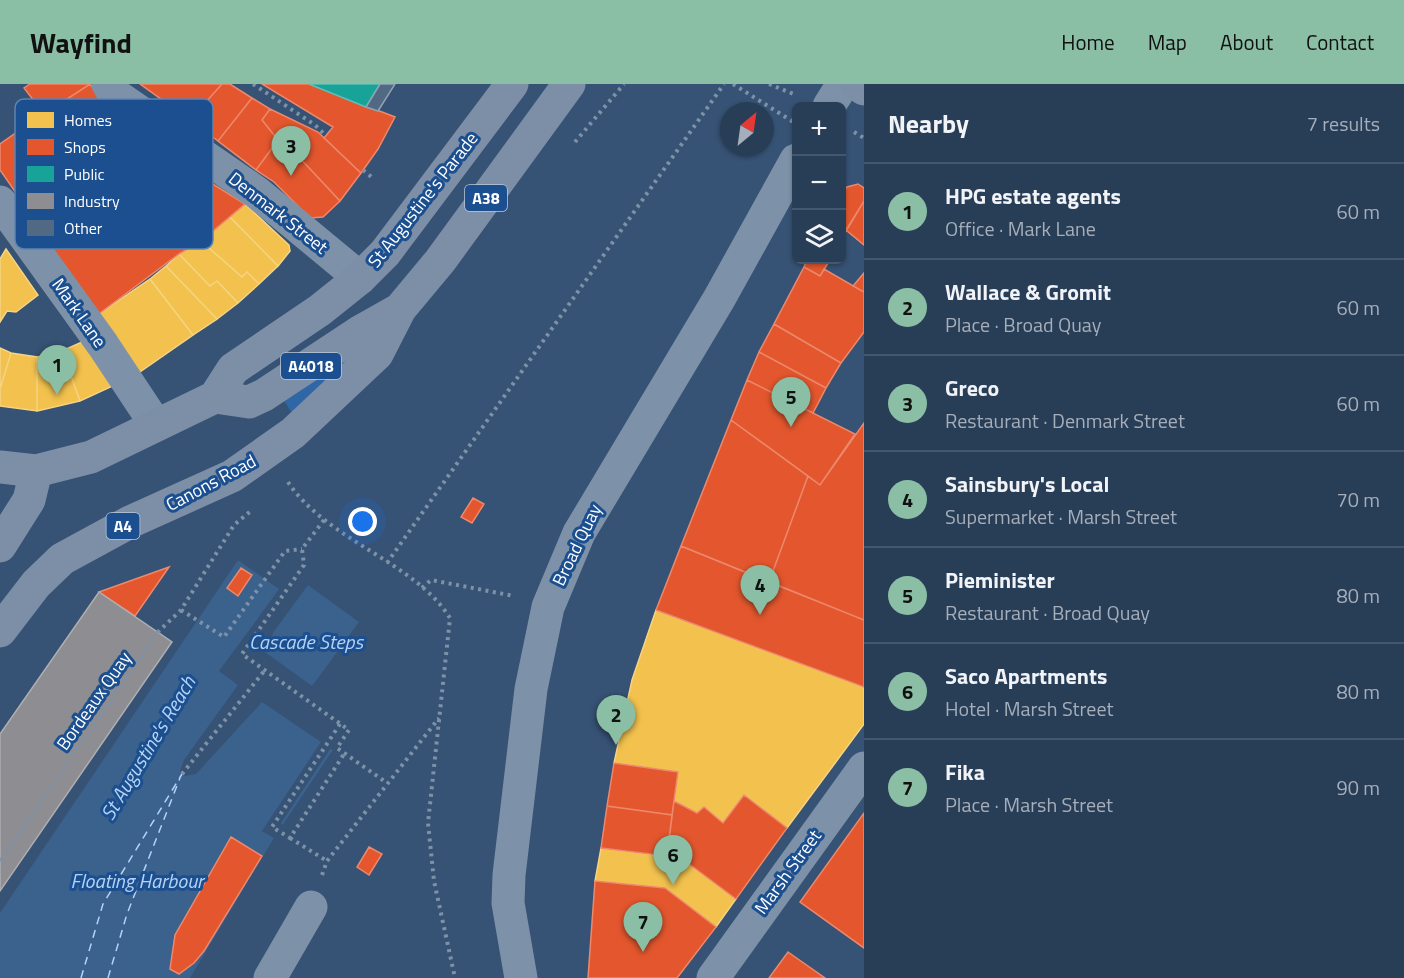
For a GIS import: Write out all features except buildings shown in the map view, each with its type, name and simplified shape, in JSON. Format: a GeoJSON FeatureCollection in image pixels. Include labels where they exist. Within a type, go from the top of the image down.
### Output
{"type":"FeatureCollection","features":[{"type":"Feature","properties":{"kind":"main road","name":"St Augustine's Parade"},"geometry":{"type":"LineString","coordinates":[[215,397],[233,369],[320,310],[360,278],[385,254],[512,84]]}},
{"type":"Feature","properties":{"kind":"main road","name":"A38"},"geometry":{"type":"LineString","coordinates":[[400,309],[440,261],[569,84]]}},
{"type":"Feature","properties":{"kind":"main road"},"geometry":{"type":"LineString","coordinates":[[857,84],[864,89]]}},
{"type":"Feature","properties":{"kind":"main road","name":"A4018"},"geometry":{"type":"LineString","coordinates":[[215,397],[249,402],[264,396],[361,331],[400,309]]}},
{"type":"Feature","properties":{"kind":"main road","name":"Canons Road"},"geometry":{"type":"LineString","coordinates":[[0,630],[36,584],[62,559],[130,522],[232,476],[293,433],[377,354],[400,309]]}},
{"type":"Feature","properties":{"kind":"main road"},"geometry":{"type":"LineString","coordinates":[[0,467],[36,471],[91,457],[215,397]]}},
{"type":"Feature","properties":{"kind":"main road"},"geometry":{"type":"LineString","coordinates":[[0,546],[29,500],[36,471]]}},
{"type":"Feature","properties":{"kind":"street","name":"Denmark Street"},"geometry":{"type":"LineString","coordinates":[[108,84],[114,94],[121,99]]}},
{"type":"Feature","properties":{"kind":"street"},"geometry":{"type":"LineString","coordinates":[[832,102],[843,84]]}},
{"type":"Feature","properties":{"kind":"street","name":"Denmark Street"},"geometry":{"type":"LineString","coordinates":[[213,162],[256,192],[360,278]]}},
{"type":"Feature","properties":{"kind":"street","name":"Broad Quay"},"geometry":{"type":"LineString","coordinates":[[521,978],[508,903],[510,875],[531,689],[548,607],[579,533],[719,298],[792,167]]}},
{"type":"Feature","properties":{"kind":"street","name":"Mark Lane"},"geometry":{"type":"LineString","coordinates":[[0,202],[15,223]]}},
{"type":"Feature","properties":{"kind":"street","name":"Mark Lane"},"geometry":{"type":"LineString","coordinates":[[34,249],[103,345],[156,425]]}},
{"type":"Feature","properties":{"kind":"street","name":"Marsh Street"},"geometry":{"type":"LineString","coordinates":[[713,978],[864,768]]}},
{"type":"Feature","properties":{"kind":"street"},"geometry":{"type":"LineString","coordinates":[[270,978],[311,908]]}},
{"type":"Feature","properties":{"kind":"path"},"geometry":{"type":"LineString","coordinates":[[253,84],[315,125],[326,136]]}},
{"type":"Feature","properties":{"kind":"path"},"geometry":{"type":"LineString","coordinates":[[387,563],[724,84]]}},
{"type":"Feature","properties":{"kind":"path"},"geometry":{"type":"LineString","coordinates":[[734,84],[792,121]]}},
{"type":"Feature","properties":{"kind":"path"},"geometry":{"type":"LineString","coordinates":[[769,84],[798,96]]}},
{"type":"Feature","properties":{"kind":"path"},"geometry":{"type":"LineString","coordinates":[[363,170],[374,179]]}},
{"type":"Feature","properties":{"kind":"path"},"geometry":{"type":"LineString","coordinates":[[287,481],[298,498],[324,520],[441,602],[450,618],[428,823],[434,881],[455,978]]}},
{"type":"Feature","properties":{"kind":"path"},"geometry":{"type":"LineString","coordinates":[[324,520],[302,549],[304,565],[242,654],[350,730],[337,748],[387,783]]}},
{"type":"Feature","properties":{"kind":"path","name":"Bordeaux Quay"},"geometry":{"type":"LineString","coordinates":[[0,861],[158,632],[180,610],[234,525]]}},
{"type":"Feature","properties":{"kind":"path"},"geometry":{"type":"LineString","coordinates":[[180,610],[224,637],[285,551],[302,549]]}},
{"type":"Feature","properties":{"kind":"path"},"geometry":{"type":"LineString","coordinates":[[422,588],[431,580],[516,597]]}},
{"type":"Feature","properties":{"kind":"path"},"geometry":{"type":"LineString","coordinates":[[182,774],[265,670]]}},
{"type":"Feature","properties":{"kind":"path"},"geometry":{"type":"LineString","coordinates":[[311,908],[327,861],[439,717]]}},
{"type":"Feature","properties":{"kind":"path"},"geometry":{"type":"LineString","coordinates":[[327,861],[272,827],[340,724]]}},
{"type":"Feature","properties":{"kind":"path"},"geometry":{"type":"LineString","coordinates":[[290,838],[344,754]]}},
{"type":"Feature","properties":{"kind":"shaded area"},"geometry":{"type":"Polygon","coordinates":[[[364,343],[293,415],[283,399],[364,343]]]}},
{"type":"Feature","properties":{"kind":"water","name":"Floating Harbour"},"geometry":{"type":"Polygon","coordinates":[[[238,560],[279,589],[256,621],[272,634],[308,585],[359,622],[324,670],[367,702],[350,726],[354,730],[344,744],[339,741],[274,838],[190,978],[0,978],[0,913],[238,560]]]}},
{"type":"Feature","properties":{"kind":"pier"},"geometry":{"type":"Polygon","coordinates":[[[256,621],[273,634],[262,650],[312,686],[324,670],[367,702],[350,726],[354,730],[344,744],[339,741],[333,750],[330,749],[281,823],[283,825],[274,838],[262,831],[321,742],[262,702],[196,774],[185,776],[180,771],[184,760],[238,685],[219,671],[256,621]]]}},
{"type":"Feature","properties":{"kind":"ferry route"},"geometry":{"type":"LineString","coordinates":[[81,978],[103,904],[182,774]]}},
{"type":"Feature","properties":{"kind":"ferry route"},"geometry":{"type":"LineString","coordinates":[[108,978],[127,914],[180,778]]}},
{"type":"Feature","properties":{"kind":"place","name":"Greco"},"geometry":{"type":"Point","coordinates":[291,176]}},
{"type":"Feature","properties":{"kind":"place","name":"HPG estate agents"},"geometry":{"type":"Point","coordinates":[57,395]}},
{"type":"Feature","properties":{"kind":"place","name":"Pieminister"},"geometry":{"type":"Point","coordinates":[791,427]}},
{"type":"Feature","properties":{"kind":"place","name":"Sainsbury's Local"},"geometry":{"type":"Point","coordinates":[760,615]}},
{"type":"Feature","properties":{"kind":"place","name":"Wallace & Gromit"},"geometry":{"type":"Point","coordinates":[616,745]}},
{"type":"Feature","properties":{"kind":"place","name":"Saco Apartments"},"geometry":{"type":"Point","coordinates":[673,885]}},
{"type":"Feature","properties":{"kind":"place","name":"Fika"},"geometry":{"type":"Point","coordinates":[643,952]}},
{"type":"Feature","properties":{"kind":"water label","name":"Cascade Steps"},"geometry":{"type":"Point","coordinates":[306,642]}},
{"type":"Feature","properties":{"kind":"water label","name":"St Augustine's Reach"},"geometry":{"type":"Point","coordinates":[148,748]}}]}
